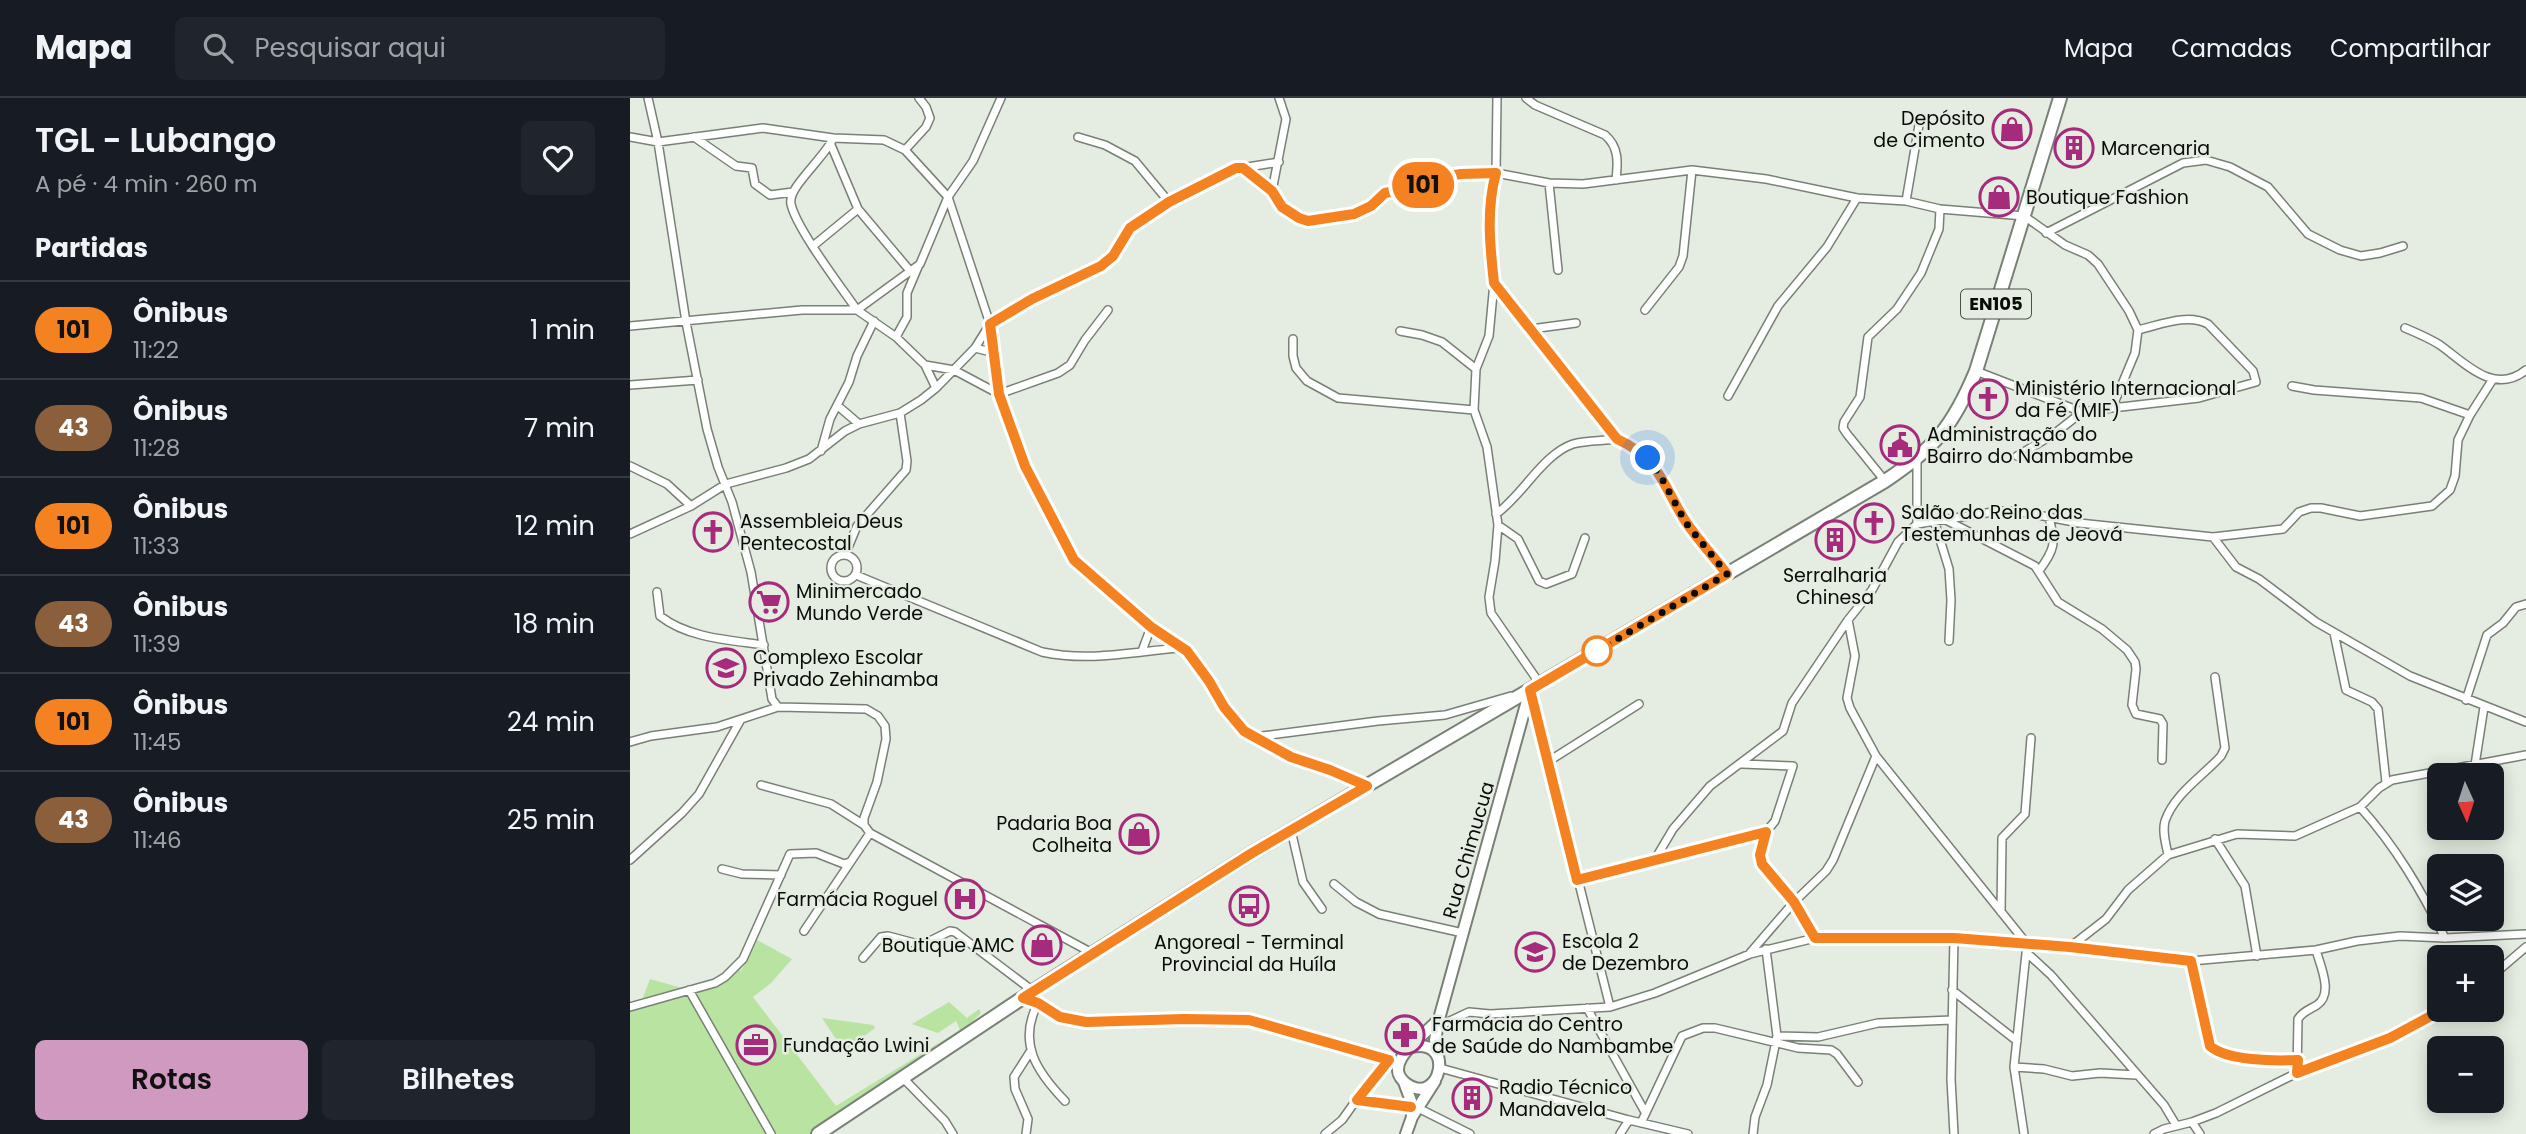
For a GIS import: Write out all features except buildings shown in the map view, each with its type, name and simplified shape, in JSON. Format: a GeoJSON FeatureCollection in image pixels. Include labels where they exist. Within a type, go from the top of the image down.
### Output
{"type":"FeatureCollection","features":[{"type":"Feature","properties":{"kind":"main road","name":"EN105"},"geometry":{"type":"LineString","coordinates":[[1885,481],[1917,460],[1941,435],[1965,397],[1976,371],[2060,98]]}},
{"type":"Feature","properties":{"kind":"main road"},"geometry":{"type":"LineString","coordinates":[[818,1134],[1031,997],[1092,953],[1291,830],[1885,481]]}},
{"type":"Feature","properties":{"kind":"street"},"geometry":{"type":"LineString","coordinates":[[648,98],[707,429],[751,572],[772,699],[778,707]]}},
{"type":"Feature","properties":{"kind":"street"},"geometry":{"type":"LineString","coordinates":[[905,150],[926,127],[930,118],[919,98]]}},
{"type":"Feature","properties":{"kind":"street"},"geometry":{"type":"LineString","coordinates":[[896,337],[908,317],[908,293],[948,197],[973,161],[1001,98]]}},
{"type":"Feature","properties":{"kind":"street"},"geometry":{"type":"LineString","coordinates":[[1272,191],[1286,119],[1279,98]]}},
{"type":"Feature","properties":{"kind":"street"},"geometry":{"type":"LineString","coordinates":[[1497,98],[1496,173],[1490,203],[1494,283],[1489,336],[1476,369],[1474,410],[1487,447],[1498,524],[1489,597],[1491,613],[1535,687],[1549,761],[1610,1007]]}},
{"type":"Feature","properties":{"kind":"street"},"geometry":{"type":"LineString","coordinates":[[1526,98],[1605,135],[1616,149],[1618,164],[1615,180]]}},
{"type":"Feature","properties":{"kind":"street"},"geometry":{"type":"LineString","coordinates":[[1906,201],[1919,125]]}},
{"type":"Feature","properties":{"kind":"street"},"geometry":{"type":"LineString","coordinates":[[630,137],[657,142],[764,128],[832,142],[884,140],[905,150],[948,197],[990,324],[999,394],[1025,466],[1074,560],[1151,627],[1187,651],[1224,707],[1253,738],[1291,757],[1367,786]]}},
{"type":"Feature","properties":{"kind":"street"},"geometry":{"type":"LineString","coordinates":[[693,136],[736,166],[752,168],[755,184],[770,195],[793,192]]}},
{"type":"Feature","properties":{"kind":"street"},"geometry":{"type":"LineString","coordinates":[[1078,137],[1105,145],[1135,161],[1169,202]]}},
{"type":"Feature","properties":{"kind":"street"},"geometry":{"type":"LineString","coordinates":[[832,142],[807,170],[793,192],[790,201],[793,211],[813,246],[857,310],[896,337],[925,365],[936,388]]}},
{"type":"Feature","properties":{"kind":"street"},"geometry":{"type":"LineString","coordinates":[[832,142],[858,209],[911,272]]}},
{"type":"Feature","properties":{"kind":"street"},"geometry":{"type":"LineString","coordinates":[[2046,233],[2171,168],[2183,163],[2206,160],[2230,167],[2268,187],[2308,234],[2340,250],[2361,256],[2403,246]]}},
{"type":"Feature","properties":{"kind":"street"},"geometry":{"type":"LineString","coordinates":[[630,534],[691,506],[726,484],[786,468],[821,451],[845,431],[859,424],[900,413],[936,388],[975,348],[990,324],[1032,299],[1101,266],[1113,256],[1130,228],[1169,202],[1228,170],[1279,162]]}},
{"type":"Feature","properties":{"kind":"street"},"geometry":{"type":"LineString","coordinates":[[1243,168],[1272,191],[1282,207],[1308,221],[1354,214],[1371,206],[1385,193],[1461,174],[1496,173],[1549,183],[1583,184],[1692,170],[1766,179],[1857,198],[1906,201],[1940,209],[2024,216],[2046,233],[2088,255],[2098,264],[2129,311],[2138,330],[2135,353],[2112,408]]}},
{"type":"Feature","properties":{"kind":"street"},"geometry":{"type":"LineString","coordinates":[[1645,310],[1679,267],[1684,256],[1692,170]]}},
{"type":"Feature","properties":{"kind":"street"},"geometry":{"type":"LineString","coordinates":[[1549,183],[1559,270]]}},
{"type":"Feature","properties":{"kind":"street"},"geometry":{"type":"LineString","coordinates":[[1728,396],[1778,306],[1827,247],[1857,198]]}},
{"type":"Feature","properties":{"kind":"street"},"geometry":{"type":"LineString","coordinates":[[813,246],[858,209]]}},
{"type":"Feature","properties":{"kind":"street"},"geometry":{"type":"LineString","coordinates":[[1885,481],[1847,434],[1843,428],[1844,422],[1860,397],[1868,337],[1897,309],[1921,273],[1939,229],[1940,209]]}},
{"type":"Feature","properties":{"kind":"street"},"geometry":{"type":"LineString","coordinates":[[630,326],[802,310],[857,310],[920,264]]}},
{"type":"Feature","properties":{"kind":"street"},"geometry":{"type":"LineString","coordinates":[[1494,283],[1617,439],[1648,458],[1686,523],[1727,574]]}},
{"type":"Feature","properties":{"kind":"street"},"geometry":{"type":"LineString","coordinates":[[925,365],[954,370],[999,394],[1058,373],[1070,365],[1108,310]]}},
{"type":"Feature","properties":{"kind":"street"},"geometry":{"type":"LineString","coordinates":[[1976,371],[2082,412],[2199,398],[2256,382],[2253,371],[2201,320],[2169,322],[2138,330]]}},
{"type":"Feature","properties":{"kind":"street"},"geometry":{"type":"LineString","coordinates":[[821,451],[826,429],[849,382],[856,356],[874,321]]}},
{"type":"Feature","properties":{"kind":"street"},"geometry":{"type":"LineString","coordinates":[[1531,329],[1576,323]]}},
{"type":"Feature","properties":{"kind":"street"},"geometry":{"type":"LineString","coordinates":[[2405,328],[2438,344],[2475,373],[2493,379],[2510,379],[2526,370]]}},
{"type":"Feature","properties":{"kind":"street"},"geometry":{"type":"LineString","coordinates":[[1400,331],[1441,342],[1476,369]]}},
{"type":"Feature","properties":{"kind":"street"},"geometry":{"type":"LineString","coordinates":[[1293,339],[1296,368],[1307,381],[1338,398],[1474,410]]}},
{"type":"Feature","properties":{"kind":"street"},"geometry":{"type":"LineString","coordinates":[[975,348],[995,353]]}},
{"type":"Feature","properties":{"kind":"street"},"geometry":{"type":"LineString","coordinates":[[1654,861],[1674,829],[1710,786],[1783,732],[1792,703],[1848,620],[1872,590],[1898,542],[1917,524],[1999,511],[2079,523],[2213,537],[2283,529],[2299,512],[2311,508],[2360,516],[2432,506],[2450,490],[2455,476],[2458,440],[2493,379]]}},
{"type":"Feature","properties":{"kind":"street"},"geometry":{"type":"LineString","coordinates":[[630,385],[698,380]]}},
{"type":"Feature","properties":{"kind":"street"},"geometry":{"type":"LineString","coordinates":[[2292,386],[2421,398],[2470,415]]}},
{"type":"Feature","properties":{"kind":"street"},"geometry":{"type":"LineString","coordinates":[[838,406],[859,424]]}},
{"type":"Feature","properties":{"kind":"street"},"geometry":{"type":"LineString","coordinates":[[2017,456],[2054,434],[2082,412]]}},
{"type":"Feature","properties":{"kind":"street"},"geometry":{"type":"LineString","coordinates":[[856,575],[845,582],[833,576],[830,568],[833,560],[845,555],[857,526],[906,470],[900,413]]}},
{"type":"Feature","properties":{"kind":"street"},"geometry":{"type":"LineString","coordinates":[[1496,514],[1509,505],[1560,451],[1573,444],[1617,439]]}},
{"type":"Feature","properties":{"kind":"street"},"geometry":{"type":"LineString","coordinates":[[1917,460],[1917,524]]}},
{"type":"Feature","properties":{"kind":"street"},"geometry":{"type":"LineString","coordinates":[[630,466],[667,484],[691,506]]}},
{"type":"Feature","properties":{"kind":"street"},"geometry":{"type":"LineString","coordinates":[[2039,572],[2055,544],[2049,517]]}},
{"type":"Feature","properties":{"kind":"street"},"geometry":{"type":"LineString","coordinates":[[1944,518],[2026,561],[2039,572],[2058,602],[2102,629],[2131,655],[2136,669],[2134,710],[2136,714],[2160,719],[2163,723],[2162,760]]}},
{"type":"Feature","properties":{"kind":"street"},"geometry":{"type":"LineString","coordinates":[[1934,520],[1950,577],[1949,641]]}},
{"type":"Feature","properties":{"kind":"street"},"geometry":{"type":"LineString","coordinates":[[1498,524],[1518,539],[1539,581],[1546,584],[1572,574],[1585,538]]}},
{"type":"Feature","properties":{"kind":"street"},"geometry":{"type":"LineString","coordinates":[[2213,537],[2236,567],[2259,579],[2334,633],[2410,676],[2526,722]]}},
{"type":"Feature","properties":{"kind":"street"},"geometry":{"type":"LineString","coordinates":[[845,555],[856,562],[856,575]]}},
{"type":"Feature","properties":{"kind":"street"},"geometry":{"type":"LineString","coordinates":[[856,575],[1042,652],[1093,658],[1180,648]]}},
{"type":"Feature","properties":{"kind":"street"},"geometry":{"type":"LineString","coordinates":[[657,592],[660,616],[670,623],[720,639],[764,645]]}},
{"type":"Feature","properties":{"kind":"street"},"geometry":{"type":"LineString","coordinates":[[2466,700],[2487,635],[2503,623],[2516,607],[2526,604]]}},
{"type":"Feature","properties":{"kind":"street"},"geometry":{"type":"LineString","coordinates":[[1848,620],[1855,656],[1847,698],[1876,757],[2027,949],[2164,1105],[2176,1125]]}},
{"type":"Feature","properties":{"kind":"street"},"geometry":{"type":"LineString","coordinates":[[1142,651],[1151,627]]}},
{"type":"Feature","properties":{"kind":"street"},"geometry":{"type":"LineString","coordinates":[[2334,633],[2346,690],[2372,702],[2378,709],[2386,782]]}},
{"type":"Feature","properties":{"kind":"street"},"geometry":{"type":"LineString","coordinates":[[2168,855],[2164,834],[2165,821],[2175,803],[2221,757],[2225,748],[2215,677]]}},
{"type":"Feature","properties":{"kind":"street"},"geometry":{"type":"LineString","coordinates":[[1253,738],[1445,715],[1535,687]]}},
{"type":"Feature","properties":{"kind":"street","name":"Rua Chimucua"},"geometry":{"type":"LineString","coordinates":[[1406,1134],[1414,1111],[1435,1080],[1440,1064],[1435,1040],[1438,1023],[1535,687]]}},
{"type":"Feature","properties":{"kind":"street"},"geometry":{"type":"LineString","coordinates":[[1549,761],[1639,704]]}},
{"type":"Feature","properties":{"kind":"street"},"geometry":{"type":"LineString","coordinates":[[630,742],[651,736],[718,727],[778,707],[866,709],[878,716],[885,726],[886,739],[880,771],[864,825]]}},
{"type":"Feature","properties":{"kind":"street"},"geometry":{"type":"LineString","coordinates":[[2475,763],[2484,707]]}},
{"type":"Feature","properties":{"kind":"street"},"geometry":{"type":"LineString","coordinates":[[630,860],[699,794],[740,721]]}},
{"type":"Feature","properties":{"kind":"street"},"geometry":{"type":"LineString","coordinates":[[2000,912],[2002,838],[2025,814],[2031,738]]}},
{"type":"Feature","properties":{"kind":"street"},"geometry":{"type":"LineString","coordinates":[[2485,763],[2526,755]]}},
{"type":"Feature","properties":{"kind":"street"},"geometry":{"type":"LineString","coordinates":[[1750,954],[1794,902],[1826,871],[1876,757]]}},
{"type":"Feature","properties":{"kind":"street"},"geometry":{"type":"LineString","coordinates":[[1742,764],[1793,766],[1775,821],[1766,832],[1760,855],[1762,864],[1794,902],[1815,938]]}},
{"type":"Feature","properties":{"kind":"street"},"geometry":{"type":"LineString","coordinates":[[2070,947],[2106,919],[2128,890],[2168,855],[2237,834],[2295,836],[2360,807],[2386,782],[2427,774]]}},
{"type":"Feature","properties":{"kind":"street"},"geometry":{"type":"LineString","coordinates":[[761,785],[831,804],[864,825],[870,833],[1092,953]]}},
{"type":"Feature","properties":{"kind":"street"},"geometry":{"type":"LineString","coordinates":[[2360,807],[2414,877],[2445,938]]}},
{"type":"Feature","properties":{"kind":"street"},"geometry":{"type":"LineString","coordinates":[[1291,830],[1304,882],[1322,908]]}},
{"type":"Feature","properties":{"kind":"street"},"geometry":{"type":"LineString","coordinates":[[1577,880],[1766,832]]}},
{"type":"Feature","properties":{"kind":"street"},"geometry":{"type":"LineString","coordinates":[[804,931],[870,833]]}},
{"type":"Feature","properties":{"kind":"street"},"geometry":{"type":"LineString","coordinates":[[2215,839],[2245,886],[2257,956]]}},
{"type":"Feature","properties":{"kind":"street"},"geometry":{"type":"LineString","coordinates":[[630,1007],[715,984],[725,977],[743,959],[790,854],[816,853],[844,864],[850,862]]}},
{"type":"Feature","properties":{"kind":"street"},"geometry":{"type":"LineString","coordinates":[[722,869],[742,874],[781,875]]}},
{"type":"Feature","properties":{"kind":"street"},"geometry":{"type":"LineString","coordinates":[[1335,884],[1356,902],[1379,914],[1463,933]]}},
{"type":"Feature","properties":{"kind":"street"},"geometry":{"type":"LineString","coordinates":[[863,958],[881,937],[888,936],[922,945],[950,931],[955,932],[1031,997],[1060,1017],[1086,1022],[1249,1020],[1394,1061]]}},
{"type":"Feature","properties":{"kind":"street"},"geometry":{"type":"LineString","coordinates":[[1438,1023],[1469,1012],[1490,1014],[1610,1007],[1655,993],[1750,954],[1815,938],[1954,938],[2027,949],[2070,947],[2191,961],[2316,950],[2357,941],[2400,936],[2445,938],[2526,934]]}},
{"type":"Feature","properties":{"kind":"street"},"geometry":{"type":"LineString","coordinates":[[1954,938],[1951,1079],[1954,1134]]}},
{"type":"Feature","properties":{"kind":"street"},"geometry":{"type":"LineString","coordinates":[[2504,966],[2526,947]]}},
{"type":"Feature","properties":{"kind":"street"},"geometry":{"type":"LineString","coordinates":[[2024,1134],[2014,1068],[2027,949]]}},
{"type":"Feature","properties":{"kind":"street"},"geometry":{"type":"LineString","coordinates":[[1754,1134],[1755,1116],[1767,1085],[1776,1039],[1766,950]]}},
{"type":"Feature","properties":{"kind":"street"},"geometry":{"type":"LineString","coordinates":[[2297,1073],[2298,1019],[2307,1010],[2320,1004],[2325,994],[2316,950]]}},
{"type":"Feature","properties":{"kind":"street"},"geometry":{"type":"LineString","coordinates":[[2191,961],[2210,1046],[2213,1049],[2237,1056],[2275,1061],[2298,1060]]}},
{"type":"Feature","properties":{"kind":"street"},"geometry":{"type":"LineString","coordinates":[[689,990],[771,1134]]}},
{"type":"Feature","properties":{"kind":"street"},"geometry":{"type":"LineString","coordinates":[[1952,990],[2017,1041]]}},
{"type":"Feature","properties":{"kind":"street"},"geometry":{"type":"LineString","coordinates":[[1031,997],[1030,1052],[1045,1080],[1065,1101]]}},
{"type":"Feature","properties":{"kind":"street"},"geometry":{"type":"LineString","coordinates":[[1587,1008],[1646,1112]]}},
{"type":"Feature","properties":{"kind":"street"},"geometry":{"type":"LineString","coordinates":[[2154,1134],[2192,1122],[2297,1073],[2390,1038],[2427,1018]]}},
{"type":"Feature","properties":{"kind":"street"},"geometry":{"type":"LineString","coordinates":[[1641,1123],[1682,1036],[1703,1028],[1776,1039],[1818,1038],[1878,1023],[1952,1020]]}},
{"type":"Feature","properties":{"kind":"street","name":"Rua Chimucua"},"geometry":{"type":"LineString","coordinates":[[1394,1061],[1438,1023]]}},
{"type":"Feature","properties":{"kind":"street"},"geometry":{"type":"LineString","coordinates":[[1776,1039],[1798,1048],[1834,1052],[1858,1082]]}},
{"type":"Feature","properties":{"kind":"street"},"geometry":{"type":"LineString","coordinates":[[1411,1047],[1425,1046],[1440,1064],[1629,1120],[1688,1134]]}},
{"type":"Feature","properties":{"kind":"street"},"geometry":{"type":"LineString","coordinates":[[1026,1134],[1028,1119],[1015,1089],[1014,1077],[1030,1052]]}},
{"type":"Feature","properties":{"kind":"street"},"geometry":{"type":"LineString","coordinates":[[1394,1061],[1414,1111]]}},
{"type":"Feature","properties":{"kind":"street"},"geometry":{"type":"LineString","coordinates":[[1325,1134],[1342,1120],[1394,1061]]}},
{"type":"Feature","properties":{"kind":"street"},"geometry":{"type":"LineString","coordinates":[[2014,1068],[2044,1069],[2072,1076],[2100,1073],[2137,1075]]}},
{"type":"Feature","properties":{"kind":"street"},"geometry":{"type":"LineString","coordinates":[[903,1078],[945,1121],[953,1134]]}},
{"type":"Feature","properties":{"kind":"street"},"geometry":{"type":"LineString","coordinates":[[1404,1082],[1416,1088],[1435,1080]]}},
{"type":"Feature","properties":{"kind":"street"},"geometry":{"type":"LineString","coordinates":[[1357,1100],[1414,1111],[1470,1134]]}},
{"type":"Feature","properties":{"kind":"street"},"geometry":{"type":"LineString","coordinates":[[1620,1134],[1629,1120]]}},
{"type":"Feature","properties":{"kind":"street"},"geometry":{"type":"LineString","coordinates":[[2192,1122],[2200,1134]]}},
{"type":"Feature","properties":{"kind":"green space"},"geometry":{"type":"Polygon","coordinates":[[[757,940],[792,959],[771,983],[753,997],[836,1106],[960,1030],[956,1021],[938,1033],[912,1024],[949,1002],[967,1018],[979,1009],[981,1013],[962,1032],[810,1134],[630,1134],[630,1007],[641,1003],[650,979],[689,990],[715,983],[743,959],[740,973],[757,940]]]}},
{"type":"Feature","properties":{"kind":"green space"},"geometry":{"type":"Polygon","coordinates":[[[822,1018],[873,1025],[875,1028],[844,1051],[822,1018]]]}},
{"type":"Feature","properties":{"kind":"bus line","name":"101"},"geometry":{"type":"LineString","coordinates":[[1411,1107],[1357,1100],[1389,1060],[1349,1048],[1249,1020],[1086,1022],[1060,1017],[1038,1003],[1023,998],[1252,853],[1367,786],[1291,757],[1253,738],[1224,707],[1187,651],[1151,627],[1074,560],[1025,466],[999,394],[990,324],[1032,299],[1101,266],[1113,256],[1130,228],[1169,202],[1236,168],[1243,168],[1272,191],[1282,207],[1308,221],[1354,214],[1371,206],[1385,193],[1412,188],[1442,177],[1496,173],[1490,203],[1494,283],[1617,439],[1648,458],[1686,523],[1727,574],[1530,690],[1577,880],[1766,832],[1760,855],[1762,864],[1794,902],[1815,938],[1954,938],[2070,947],[2191,961],[2210,1046],[2224,1054],[2275,1061],[2298,1060],[2297,1073],[2390,1038],[2427,1018]]}},
{"type":"Feature","properties":{"kind":"place","name":"Depósito de Cimento"},"geometry":{"type":"Point","coordinates":[2012,129]}},
{"type":"Feature","properties":{"kind":"place","name":"Marcenaria"},"geometry":{"type":"Point","coordinates":[2074,148]}},
{"type":"Feature","properties":{"kind":"place","name":"Boutique Fashion"},"geometry":{"type":"Point","coordinates":[1999,197]}},
{"type":"Feature","properties":{"kind":"place","name":"Ministério Internacional da Fé (MIF)"},"geometry":{"type":"Point","coordinates":[1988,399]}},
{"type":"Feature","properties":{"kind":"place","name":"Administração do Bairro do Nambambe"},"geometry":{"type":"Point","coordinates":[1900,445]}},
{"type":"Feature","properties":{"kind":"place","name":"Salão do Reino das Testemunhas de Jeová"},"geometry":{"type":"Point","coordinates":[1874,523]}},
{"type":"Feature","properties":{"kind":"place","name":"Assembleia Deus Pentecostal"},"geometry":{"type":"Point","coordinates":[713,532]}},
{"type":"Feature","properties":{"kind":"place","name":"Serralharia Chinesa"},"geometry":{"type":"Point","coordinates":[1835,540]}},
{"type":"Feature","properties":{"kind":"place","name":"Minimercado Mundo Verde"},"geometry":{"type":"Point","coordinates":[769,602]}},
{"type":"Feature","properties":{"kind":"place","name":"Complexo Escolar Privado Zehinamba"},"geometry":{"type":"Point","coordinates":[726,668]}},
{"type":"Feature","properties":{"kind":"place","name":"Padaria Boa Colheita"},"geometry":{"type":"Point","coordinates":[1139,834]}},
{"type":"Feature","properties":{"kind":"place","name":"Farmácia Roguel"},"geometry":{"type":"Point","coordinates":[965,899]}},
{"type":"Feature","properties":{"kind":"place","name":"Angoreal - Terminal Provincial da Huíla"},"geometry":{"type":"Point","coordinates":[1249,906]}},
{"type":"Feature","properties":{"kind":"place","name":"Boutique AMC"},"geometry":{"type":"Point","coordinates":[1042,945]}},
{"type":"Feature","properties":{"kind":"place","name":"Escola 2 de Dezembro"},"geometry":{"type":"Point","coordinates":[1535,952]}},
{"type":"Feature","properties":{"kind":"place","name":"Farmácia do Centro de Saúde do Nambambe"},"geometry":{"type":"Point","coordinates":[1405,1035]}},
{"type":"Feature","properties":{"kind":"place","name":"Fundação Lwini"},"geometry":{"type":"Point","coordinates":[756,1045]}},
{"type":"Feature","properties":{"kind":"place","name":"Radio Técnico Mandavela"},"geometry":{"type":"Point","coordinates":[1472,1098]}},
{"type":"Feature","properties":{"kind":"route"},"geometry":{"type":"LineString","coordinates":[[1597,651],[1727,574],[1686,523],[1648,458]]}}]}
